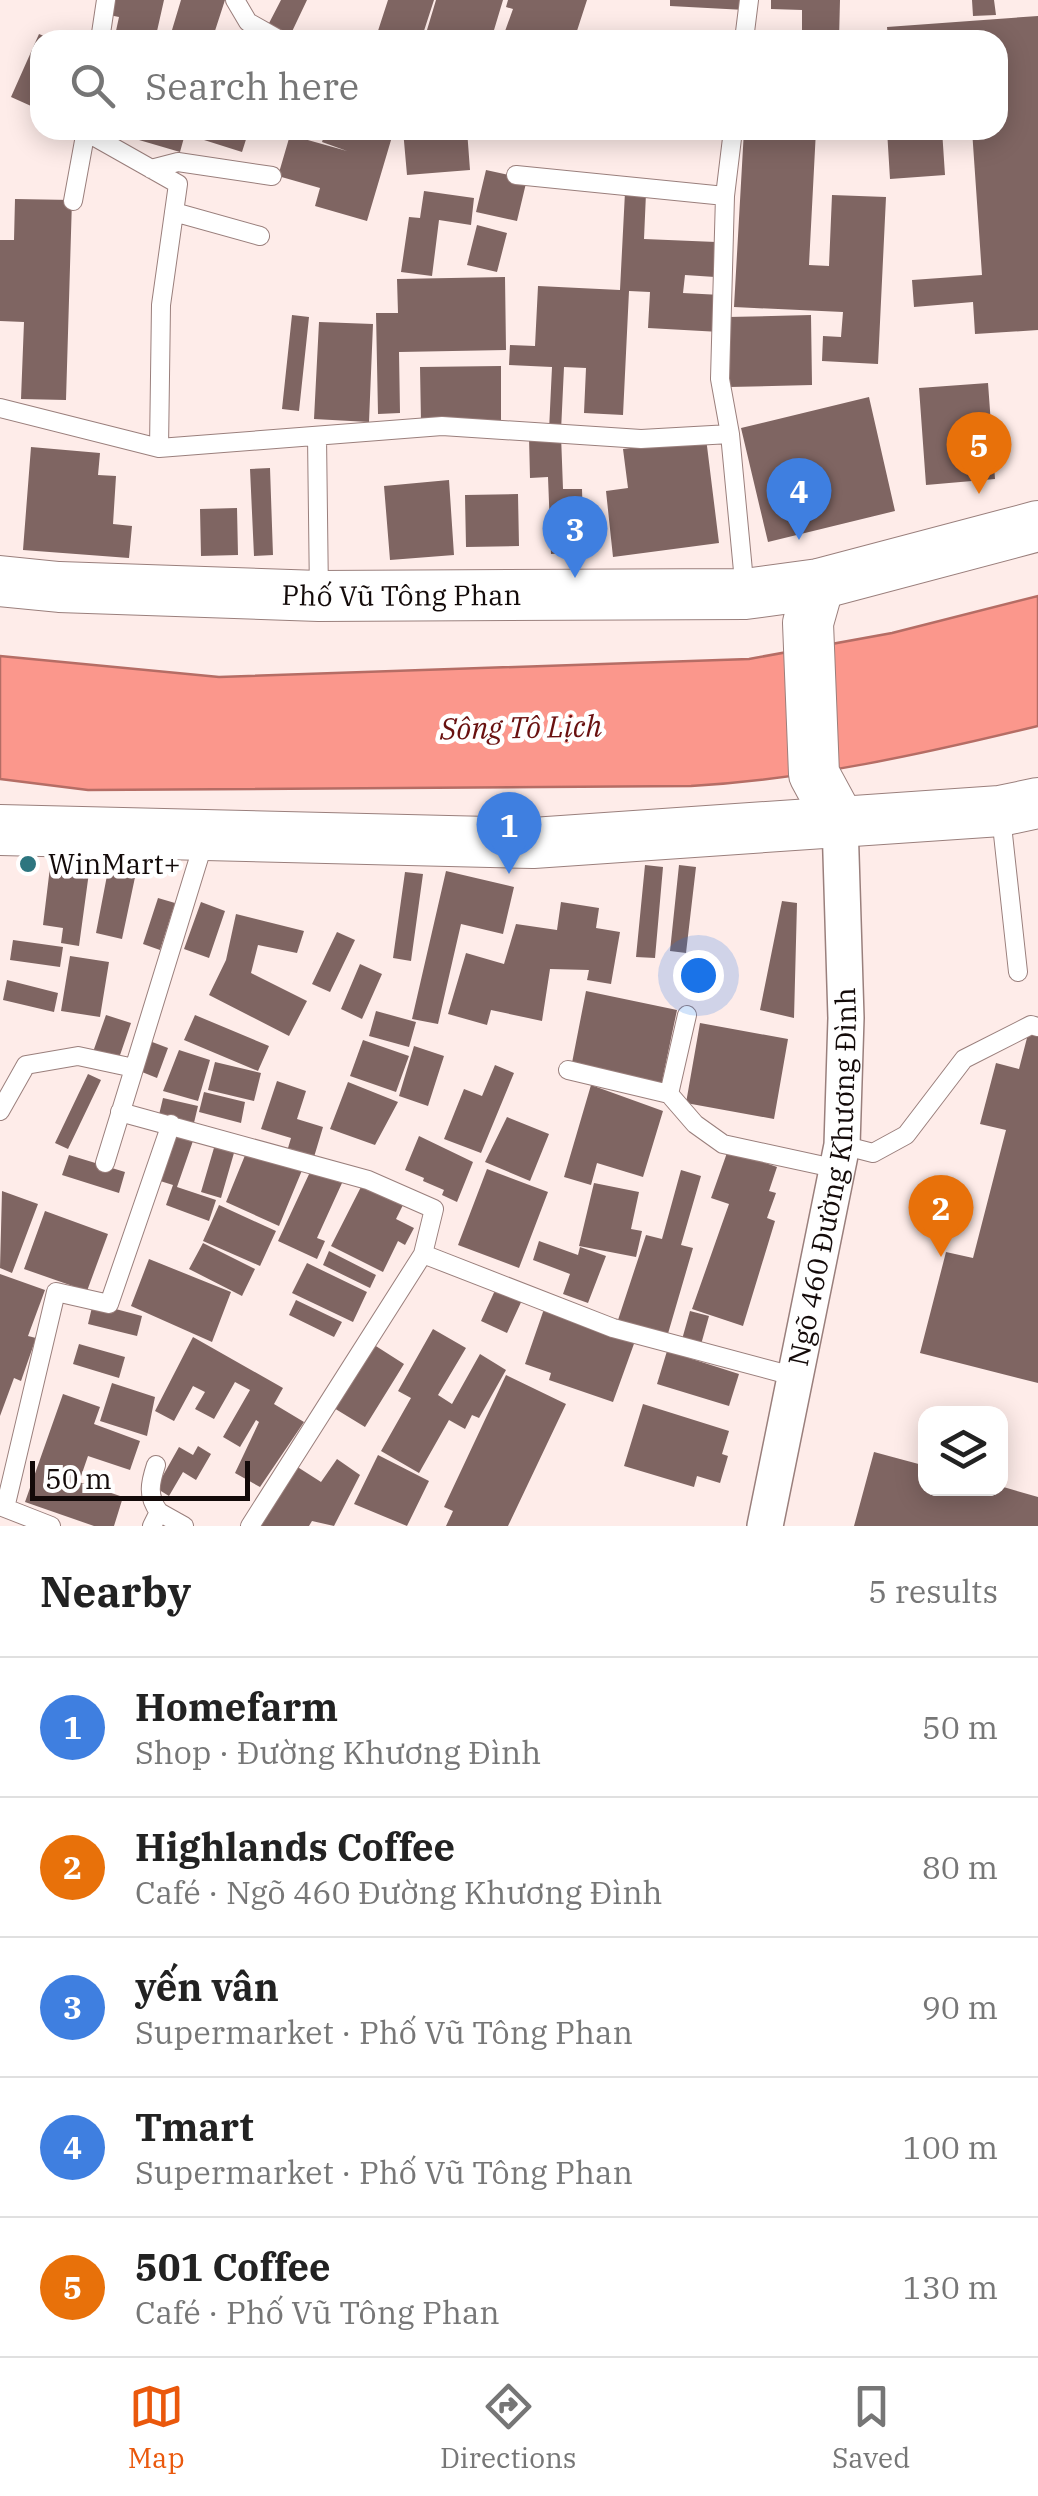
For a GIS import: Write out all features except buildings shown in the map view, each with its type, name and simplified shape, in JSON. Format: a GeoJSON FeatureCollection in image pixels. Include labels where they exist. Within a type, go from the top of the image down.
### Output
{"type":"FeatureCollection","features":[{"type":"Feature","properties":{"kind":"main road","name":"Phố Vũ Tông Phan"},"geometry":{"type":"LineString","coordinates":[[0,581],[59,588],[318,596],[745,594],[821,608],[1038,526]]}},
{"type":"Feature","properties":{"kind":"main road"},"geometry":{"type":"LineString","coordinates":[[821,608],[831,771],[840,822]]}},
{"type":"Feature","properties":{"kind":"main road"},"geometry":{"type":"LineString","coordinates":[[0,830],[533,843],[1019,807]]}},
{"type":"Feature","properties":{"kind":"street","name":"Ngõ 460 Đường Khương Đình"},"geometry":{"type":"LineString","coordinates":[[765,1526],[840,1157],[846,1018],[840,822]]}},
{"type":"Feature","properties":{"kind":"lane"},"geometry":{"type":"LineString","coordinates":[[102,30],[106,0]]}},
{"type":"Feature","properties":{"kind":"lane"},"geometry":{"type":"LineString","coordinates":[[235,0],[248,22],[262,30]]}},
{"type":"Feature","properties":{"kind":"lane"},"geometry":{"type":"LineString","coordinates":[[745,30],[749,0]]}},
{"type":"Feature","properties":{"kind":"lane"},"geometry":{"type":"LineString","coordinates":[[73,201],[84,140]]}},
{"type":"Feature","properties":{"kind":"lane"},"geometry":{"type":"LineString","coordinates":[[101,140],[178,184],[162,304],[159,448]]}},
{"type":"Feature","properties":{"kind":"lane"},"geometry":{"type":"LineString","coordinates":[[732,140],[725,196],[720,379],[730,434],[745,594]]}},
{"type":"Feature","properties":{"kind":"lane"},"geometry":{"type":"LineString","coordinates":[[151,169],[178,162],[272,176]]}},
{"type":"Feature","properties":{"kind":"lane"},"geometry":{"type":"LineString","coordinates":[[516,175],[725,196]]}},
{"type":"Feature","properties":{"kind":"lane"},"geometry":{"type":"LineString","coordinates":[[174,212],[260,236]]}},
{"type":"Feature","properties":{"kind":"lane"},"geometry":{"type":"LineString","coordinates":[[0,408],[159,448],[442,426],[641,439],[730,434]]}},
{"type":"Feature","properties":{"kind":"lane"},"geometry":{"type":"LineString","coordinates":[[317,436],[318,596]]}},
{"type":"Feature","properties":{"kind":"lane"},"geometry":{"type":"LineString","coordinates":[[1018,972],[1019,807]]}},
{"type":"Feature","properties":{"kind":"lane"},"geometry":{"type":"LineString","coordinates":[[105,1163],[205,838]]}},
{"type":"Feature","properties":{"kind":"lane"},"geometry":{"type":"LineString","coordinates":[[669,1094],[688,1015]]}},
{"type":"Feature","properties":{"kind":"lane"},"geometry":{"type":"LineString","coordinates":[[568,1070],[669,1094],[694,1124],[723,1144],[840,1157],[873,1153],[906,1134],[964,1059],[1031,1025],[1038,1027]]}},
{"type":"Feature","properties":{"kind":"lane"},"geometry":{"type":"LineString","coordinates":[[0,1111],[26,1066],[78,1056],[134,1068]]}},
{"type":"Feature","properties":{"kind":"lane"},"geometry":{"type":"LineString","coordinates":[[120,1112],[368,1180],[434,1209],[423,1254],[250,1526]]}},
{"type":"Feature","properties":{"kind":"lane"},"geometry":{"type":"LineString","coordinates":[[50,1526],[2,1506],[56,1292],[109,1304],[170,1124]]}},
{"type":"Feature","properties":{"kind":"lane"},"geometry":{"type":"LineString","coordinates":[[423,1254],[613,1328],[793,1376]]}},
{"type":"Feature","properties":{"kind":"lane"},"geometry":{"type":"LineString","coordinates":[[156,1465],[150,1484],[155,1519],[184,1526]]}},
{"type":"Feature","properties":{"kind":"water","name":"Sông Tô Lịch"},"geometry":{"type":"Polygon","coordinates":[[[1038,596],[1038,726],[866,764],[779,778],[691,786],[88,790],[0,779],[0,656],[219,677],[749,659],[892,633],[1038,596]]]}},
{"type":"Feature","properties":{"kind":"place","name":"501 Coffee"},"geometry":{"type":"Point","coordinates":[979,494]}},
{"type":"Feature","properties":{"kind":"place","name":"Tmart"},"geometry":{"type":"Point","coordinates":[799,540]}},
{"type":"Feature","properties":{"kind":"place","name":"yến vân"},"geometry":{"type":"Point","coordinates":[575,578]}},
{"type":"Feature","properties":{"kind":"place","name":"WinMart+"},"geometry":{"type":"Point","coordinates":[28,864]}},
{"type":"Feature","properties":{"kind":"place","name":"Homefarm"},"geometry":{"type":"Point","coordinates":[509,874]}},
{"type":"Feature","properties":{"kind":"place","name":"Highlands Coffee"},"geometry":{"type":"Point","coordinates":[941,1257]}}]}
